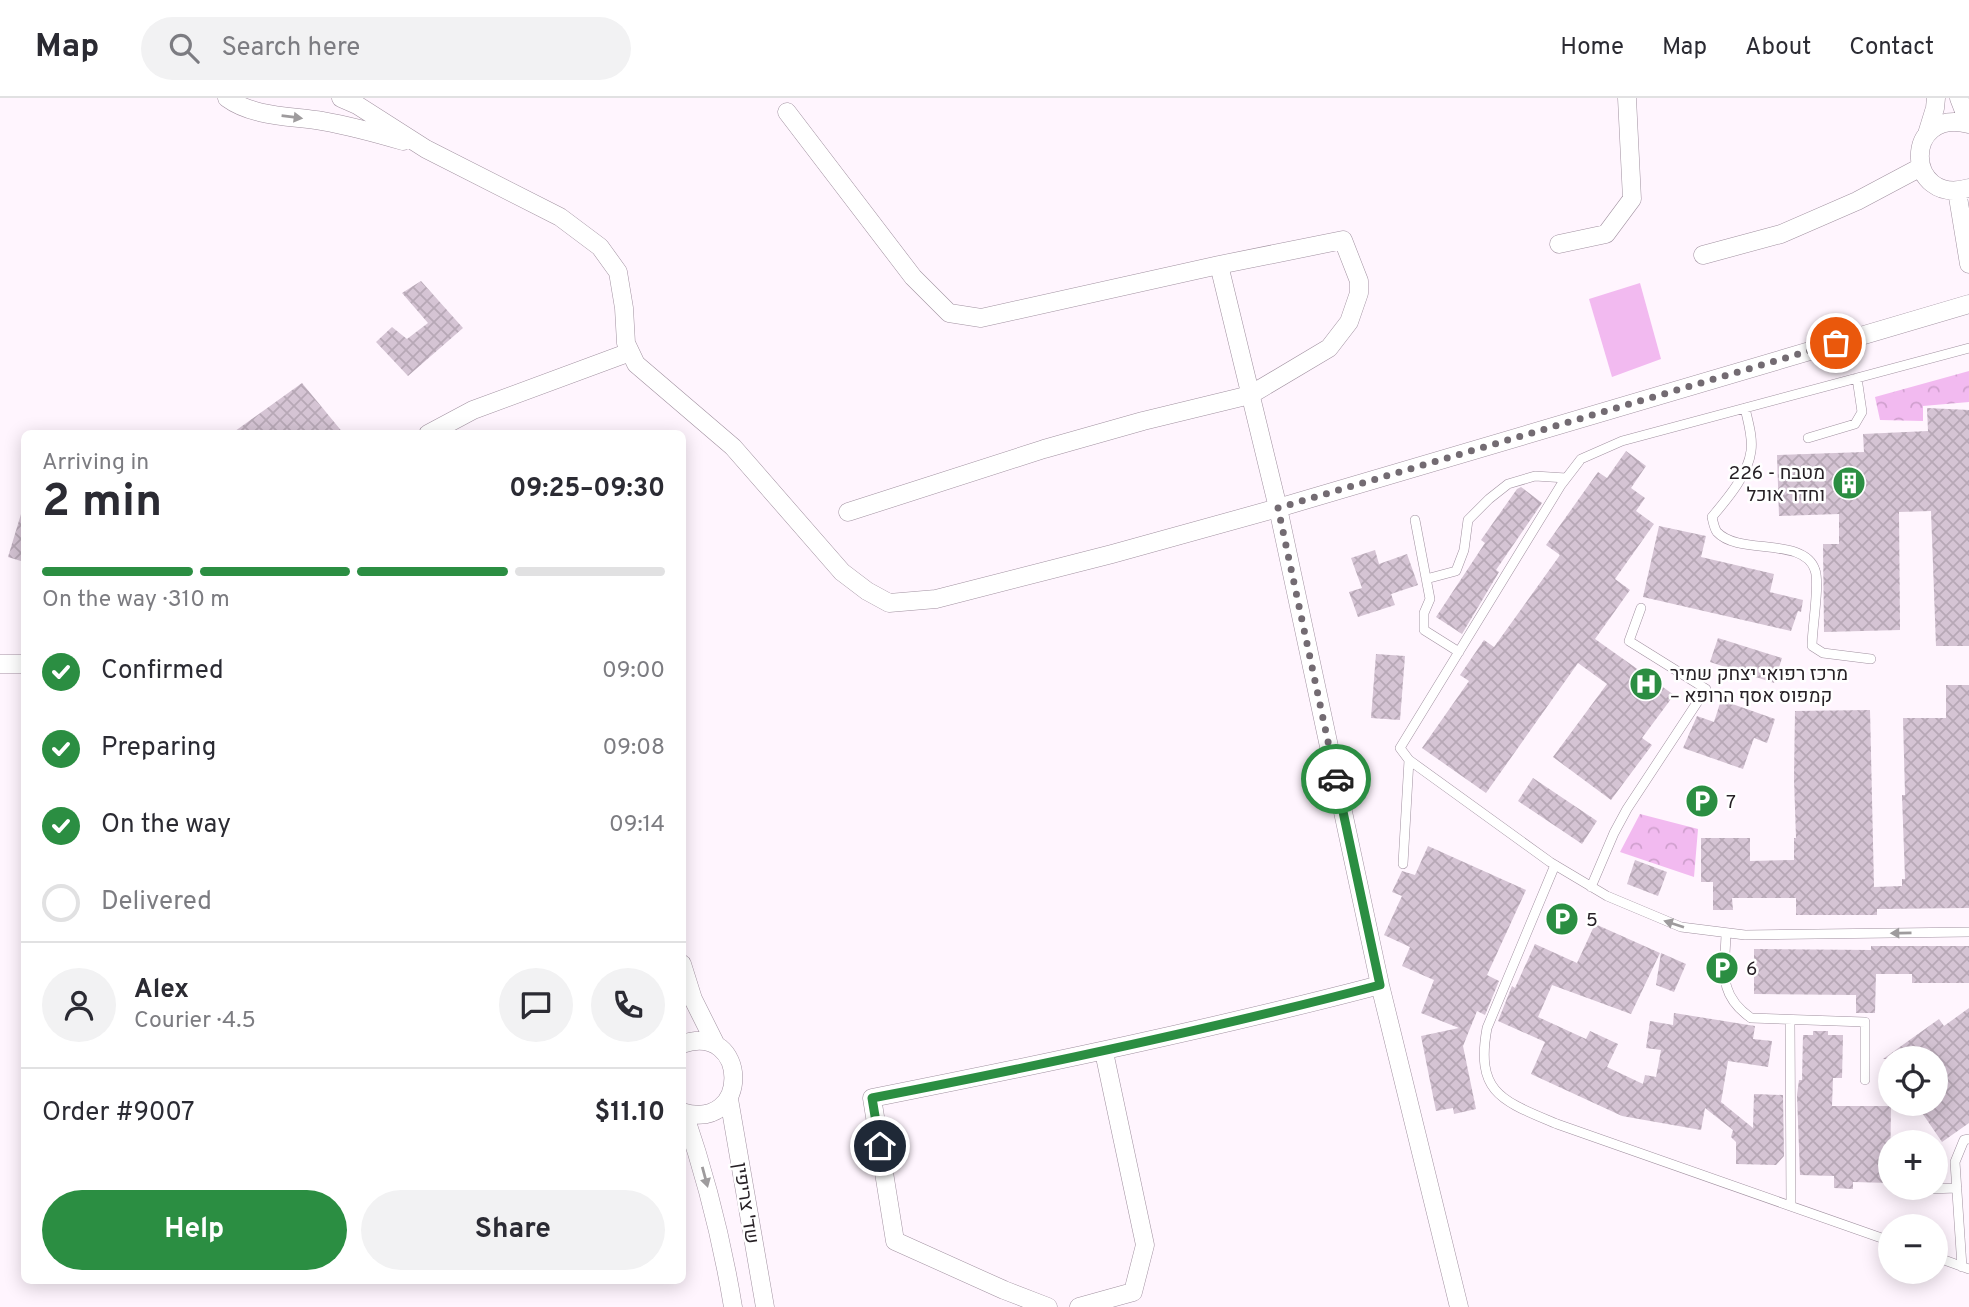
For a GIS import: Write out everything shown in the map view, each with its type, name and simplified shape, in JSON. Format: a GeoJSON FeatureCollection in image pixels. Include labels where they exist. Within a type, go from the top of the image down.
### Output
{"type":"FeatureCollection","features":[{"type":"Feature","properties":{"kind":"street"},"geometry":{"type":"LineString","coordinates":[[227,98],[237,106],[362,128],[426,149]]}},
{"type":"Feature","properties":{"kind":"street"},"geometry":{"type":"LineString","coordinates":[[333,123],[341,98],[357,105],[426,149],[560,216],[600,247],[618,272],[626,343],[636,364],[733,447],[842,572],[889,603],[936,599],[1112,554],[1278,508],[1969,304]]}},
{"type":"Feature","properties":{"kind":"street"},"geometry":{"type":"LineString","coordinates":[[1559,244],[1606,234],[1632,199],[1627,98]]}},
{"type":"Feature","properties":{"kind":"street"},"geometry":{"type":"LineString","coordinates":[[1936,98],[1927,134],[1921,144],[1921,167],[1935,185],[1945,190],[1963,189],[1969,264]]}},
{"type":"Feature","properties":{"kind":"street"},"geometry":{"type":"LineString","coordinates":[[1959,98],[1969,124]]}},
{"type":"Feature","properties":{"kind":"street"},"geometry":{"type":"LineString","coordinates":[[787,112],[913,277],[949,313],[981,318],[1343,240],[1359,281],[1359,293],[1349,322],[1329,348],[1250,395],[1044,449],[848,512]]}},
{"type":"Feature","properties":{"kind":"street"},"geometry":{"type":"LineString","coordinates":[[1927,134],[1935,126],[1946,122],[1969,124]]}},
{"type":"Feature","properties":{"kind":"street"},"geometry":{"type":"LineString","coordinates":[[1703,255],[1781,234],[1857,201],[1921,167]]}},
{"type":"Feature","properties":{"kind":"street"},"geometry":{"type":"LineString","coordinates":[[1219,265],[1278,508],[1380,985],[1459,1307]]}},
{"type":"Feature","properties":{"kind":"street"},"geometry":{"type":"LineString","coordinates":[[436,430],[473,410],[631,352]]}},
{"type":"Feature","properties":{"kind":"street"},"geometry":{"type":"LineString","coordinates":[[0,664],[21,664]]}},
{"type":"Feature","properties":{"kind":"street"},"geometry":{"type":"LineString","coordinates":[[686,977],[693,999],[716,1045]]}},
{"type":"Feature","properties":{"kind":"street"},"geometry":{"type":"LineString","coordinates":[[1048,1307],[895,1241],[872,1098],[1104,1052],[1380,985]]}},
{"type":"Feature","properties":{"kind":"street"},"geometry":{"type":"LineString","coordinates":[[686,1043],[704,1041],[716,1045]]}},
{"type":"Feature","properties":{"kind":"street","name":"שד' צריפין"},"geometry":{"type":"LineString","coordinates":[[716,1045],[732,1063],[735,1075],[729,1099],[765,1307]]}},
{"type":"Feature","properties":{"kind":"street"},"geometry":{"type":"LineString","coordinates":[[1079,1307],[1133,1292],[1145,1245],[1104,1052]]}},
{"type":"Feature","properties":{"kind":"street"},"geometry":{"type":"LineString","coordinates":[[686,1113],[696,1115],[709,1113],[720,1108],[729,1099]]}},
{"type":"Feature","properties":{"kind":"street","name":"שד' צריפין"},"geometry":{"type":"LineString","coordinates":[[686,1121],[704,1172],[724,1252],[733,1307]]}},
{"type":"Feature","properties":{"kind":"lane"},"geometry":{"type":"LineString","coordinates":[[1969,348],[1622,441],[1581,459],[1566,478],[1400,748],[1409,760],[1555,865],[1591,887],[1681,927],[1726,934],[1969,932]]}},
{"type":"Feature","properties":{"kind":"lane"},"geometry":{"type":"LineString","coordinates":[[1808,438],[1855,424],[1862,412],[1857,378]]}},
{"type":"Feature","properties":{"kind":"lane"},"geometry":{"type":"LineString","coordinates":[[1745,408],[1751,452],[1746,469],[1712,517],[1716,531],[1729,540],[1798,552],[1812,562],[1817,573],[1812,646],[1823,653],[1871,659]]}},
{"type":"Feature","properties":{"kind":"lane"},"geometry":{"type":"LineString","coordinates":[[1426,579],[1456,570],[1464,550],[1468,520],[1508,484],[1535,477],[1566,478]]}},
{"type":"Feature","properties":{"kind":"lane"},"geometry":{"type":"LineString","coordinates":[[1415,520],[1430,599],[1424,613],[1424,630],[1459,652]]}},
{"type":"Feature","properties":{"kind":"lane"},"geometry":{"type":"LineString","coordinates":[[1591,887],[1627,808],[1706,689],[1629,641],[1641,608]]}},
{"type":"Feature","properties":{"kind":"lane"},"geometry":{"type":"LineString","coordinates":[[1403,864],[1409,760]]}},
{"type":"Feature","properties":{"kind":"lane"},"geometry":{"type":"LineString","coordinates":[[1555,865],[1487,1028],[1483,1067],[1489,1081],[1501,1096],[1520,1108],[1557,1124],[1878,1237]]}},
{"type":"Feature","properties":{"kind":"lane"},"geometry":{"type":"LineString","coordinates":[[1726,934],[1727,994],[1737,1008],[1751,1018],[1865,1022],[1865,1080]]}},
{"type":"Feature","properties":{"kind":"lane"},"geometry":{"type":"LineString","coordinates":[[1790,1020],[1791,1206]]}},
{"type":"Feature","properties":{"kind":"lane"},"geometry":{"type":"LineString","coordinates":[[1948,1262],[1965,1268],[1955,1162],[1964,1140],[1969,1139]]}},
{"type":"Feature","properties":{"kind":"lane"},"geometry":{"type":"LineString","coordinates":[[1948,1188],[1956,1188]]}},
{"type":"Feature","properties":{"kind":"green space"},"geometry":{"type":"Polygon","coordinates":[[[1640,283],[1661,359],[1612,377],[1589,299],[1640,283]]]}},
{"type":"Feature","properties":{"kind":"green space"},"geometry":{"type":"Polygon","coordinates":[[[1969,371],[1969,402],[1923,406],[1923,421],[1880,420],[1875,397],[1969,371]]]}},
{"type":"Feature","properties":{"kind":"green space"},"geometry":{"type":"Polygon","coordinates":[[[1640,814],[1698,829],[1694,877],[1620,852],[1640,814]]]}},
{"type":"Feature","properties":{"kind":"building"},"geometry":{"type":"Polygon","coordinates":[[[421,281],[463,328],[408,376],[376,342],[392,327],[407,339],[428,323],[402,293],[421,281]]]}},
{"type":"Feature","properties":{"kind":"building"},"geometry":{"type":"Polygon","coordinates":[[[302,383],[341,430],[237,430],[302,383]]]}},
{"type":"Feature","properties":{"kind":"building"},"geometry":{"type":"Polygon","coordinates":[[[1927,408],[1969,410],[1969,646],[1936,646],[1931,511],[1899,512],[1900,630],[1824,632],[1823,544],[1839,544],[1839,514],[1779,516],[1777,455],[1864,452],[1863,434],[1928,431],[1927,408]]]}},
{"type":"Feature","properties":{"kind":"building"},"geometry":{"type":"Polygon","coordinates":[[[1626,451],[1646,466],[1631,488],[1645,498],[1636,511],[1654,524],[1615,579],[1630,590],[1595,639],[1674,695],[1642,738],[1652,745],[1611,800],[1553,757],[1607,684],[1578,663],[1486,793],[1422,748],[1469,681],[1460,675],[1484,640],[1494,647],[1560,555],[1546,545],[1598,472],[1607,478],[1626,451]]]}},
{"type":"Feature","properties":{"kind":"building"},"geometry":{"type":"Polygon","coordinates":[[[1521,487],[1542,503],[1496,570],[1499,572],[1462,634],[1436,617],[1485,543],[1481,540],[1521,487]]]}},
{"type":"Feature","properties":{"kind":"building"},"geometry":{"type":"Polygon","coordinates":[[[21,514],[21,561],[8,557],[21,514]]]}},
{"type":"Feature","properties":{"kind":"building"},"geometry":{"type":"Polygon","coordinates":[[[1659,526],[1706,536],[1701,557],[1774,574],[1770,592],[1803,600],[1801,612],[1798,611],[1791,631],[1643,597],[1659,526]]]}},
{"type":"Feature","properties":{"kind":"building"},"geometry":{"type":"Polygon","coordinates":[[[1375,550],[1379,564],[1407,554],[1418,585],[1391,594],[1395,605],[1358,617],[1349,592],[1362,588],[1351,558],[1375,550]]]}},
{"type":"Feature","properties":{"kind":"building"},"geometry":{"type":"Polygon","coordinates":[[[1718,638],[1782,658],[1774,683],[1710,662],[1718,638]]]}},
{"type":"Feature","properties":{"kind":"building"},"geometry":{"type":"Polygon","coordinates":[[[1376,654],[1405,656],[1400,720],[1371,718],[1376,654]]]}},
{"type":"Feature","properties":{"kind":"building"},"geometry":{"type":"Polygon","coordinates":[[[1946,685],[1969,685],[1969,908],[1877,909],[1877,915],[1796,915],[1796,898],[1732,898],[1733,910],[1713,910],[1713,882],[1701,882],[1701,838],[1750,838],[1750,861],[1794,860],[1795,711],[1870,710],[1874,887],[1902,886],[1902,879],[1905,879],[1903,718],[1946,718],[1946,685]]]}},
{"type":"Feature","properties":{"kind":"building"},"geometry":{"type":"Polygon","coordinates":[[[1721,700],[1775,719],[1767,743],[1754,738],[1743,769],[1683,748],[1697,716],[1714,722],[1721,700]]]}},
{"type":"Feature","properties":{"kind":"building"},"geometry":{"type":"Polygon","coordinates":[[[1533,778],[1597,821],[1582,844],[1518,801],[1533,778]]]}},
{"type":"Feature","properties":{"kind":"building"},"geometry":{"type":"Polygon","coordinates":[[[1428,846],[1526,890],[1487,975],[1499,981],[1485,1015],[1477,1011],[1463,1046],[1476,1109],[1454,1114],[1453,1108],[1436,1111],[1421,1036],[1459,1028],[1421,1013],[1434,980],[1402,966],[1410,947],[1384,935],[1402,896],[1392,892],[1402,871],[1415,875],[1428,846]]]}},
{"type":"Feature","properties":{"kind":"building"},"geometry":{"type":"Polygon","coordinates":[[[1635,860],[1667,872],[1658,896],[1627,884],[1635,860]]]}},
{"type":"Feature","properties":{"kind":"building"},"geometry":{"type":"Polygon","coordinates":[[[1595,924],[1660,953],[1631,1014],[1552,985],[1538,1017],[1586,1039],[1590,1031],[1618,1044],[1607,1067],[1643,1084],[1645,1075],[1656,1077],[1661,1050],[1646,1048],[1650,1021],[1673,1025],[1674,1013],[1755,1026],[1753,1039],[1772,1041],[1768,1067],[1728,1061],[1721,1102],[1753,1128],[1754,1094],[1783,1095],[1784,1156],[1776,1165],[1736,1164],[1736,1142],[1731,1137],[1733,1130],[1705,1108],[1701,1130],[1622,1116],[1531,1074],[1545,1042],[1498,1021],[1512,986],[1515,988],[1535,944],[1577,963],[1595,924]]]}},
{"type":"Feature","properties":{"kind":"building"},"geometry":{"type":"Polygon","coordinates":[[[1871,946],[1969,946],[1969,983],[1912,983],[1912,974],[1876,974],[1875,1013],[1856,1013],[1856,995],[1754,994],[1754,949],[1871,950],[1871,946]]]}},
{"type":"Feature","properties":{"kind":"building"},"geometry":{"type":"Polygon","coordinates":[[[1661,953],[1686,964],[1674,992],[1656,985],[1661,953]]]}},
{"type":"Feature","properties":{"kind":"building"},"geometry":{"type":"Polygon","coordinates":[[[1969,1008],[1969,1123],[1948,1138],[1948,1130],[1934,1130],[1924,1116],[1948,1116],[1948,1046],[1901,1046],[1939,1019],[1944,1026],[1969,1008]]]}},
{"type":"Feature","properties":{"kind":"building"},"geometry":{"type":"Polygon","coordinates":[[[1813,1031],[1828,1031],[1828,1035],[1843,1035],[1842,1078],[1833,1078],[1832,1106],[1878,1106],[1878,1116],[1891,1116],[1891,1130],[1878,1130],[1878,1183],[1853,1182],[1853,1189],[1834,1188],[1834,1176],[1800,1175],[1797,1095],[1799,1080],[1802,1080],[1803,1035],[1813,1035],[1813,1031]]]}},
{"type":"Feature","properties":{"kind":"way so far"},"geometry":{"type":"LineString","coordinates":[[1336,779],[1278,508],[1836,343]]}},
{"type":"Feature","properties":{"kind":"place","name":"226 - מטבח וחדר אוכל"},"geometry":{"type":"Point","coordinates":[1849,483]}},
{"type":"Feature","properties":{"kind":"place","name":"מרכז רפואי יצחק שמיר – קמפוס אסף הרופא"},"geometry":{"type":"Point","coordinates":[1646,684]}},
{"type":"Feature","properties":{"kind":"place","name":"7"},"geometry":{"type":"Point","coordinates":[1702,801]}},
{"type":"Feature","properties":{"kind":"place","name":"5"},"geometry":{"type":"Point","coordinates":[1562,919]}},
{"type":"Feature","properties":{"kind":"place","name":"6"},"geometry":{"type":"Point","coordinates":[1722,968]}},
{"type":"Feature","properties":{"kind":"route"},"geometry":{"type":"LineString","coordinates":[[880,1146],[872,1098],[1104,1052],[1380,985],[1336,779]]}}]}
